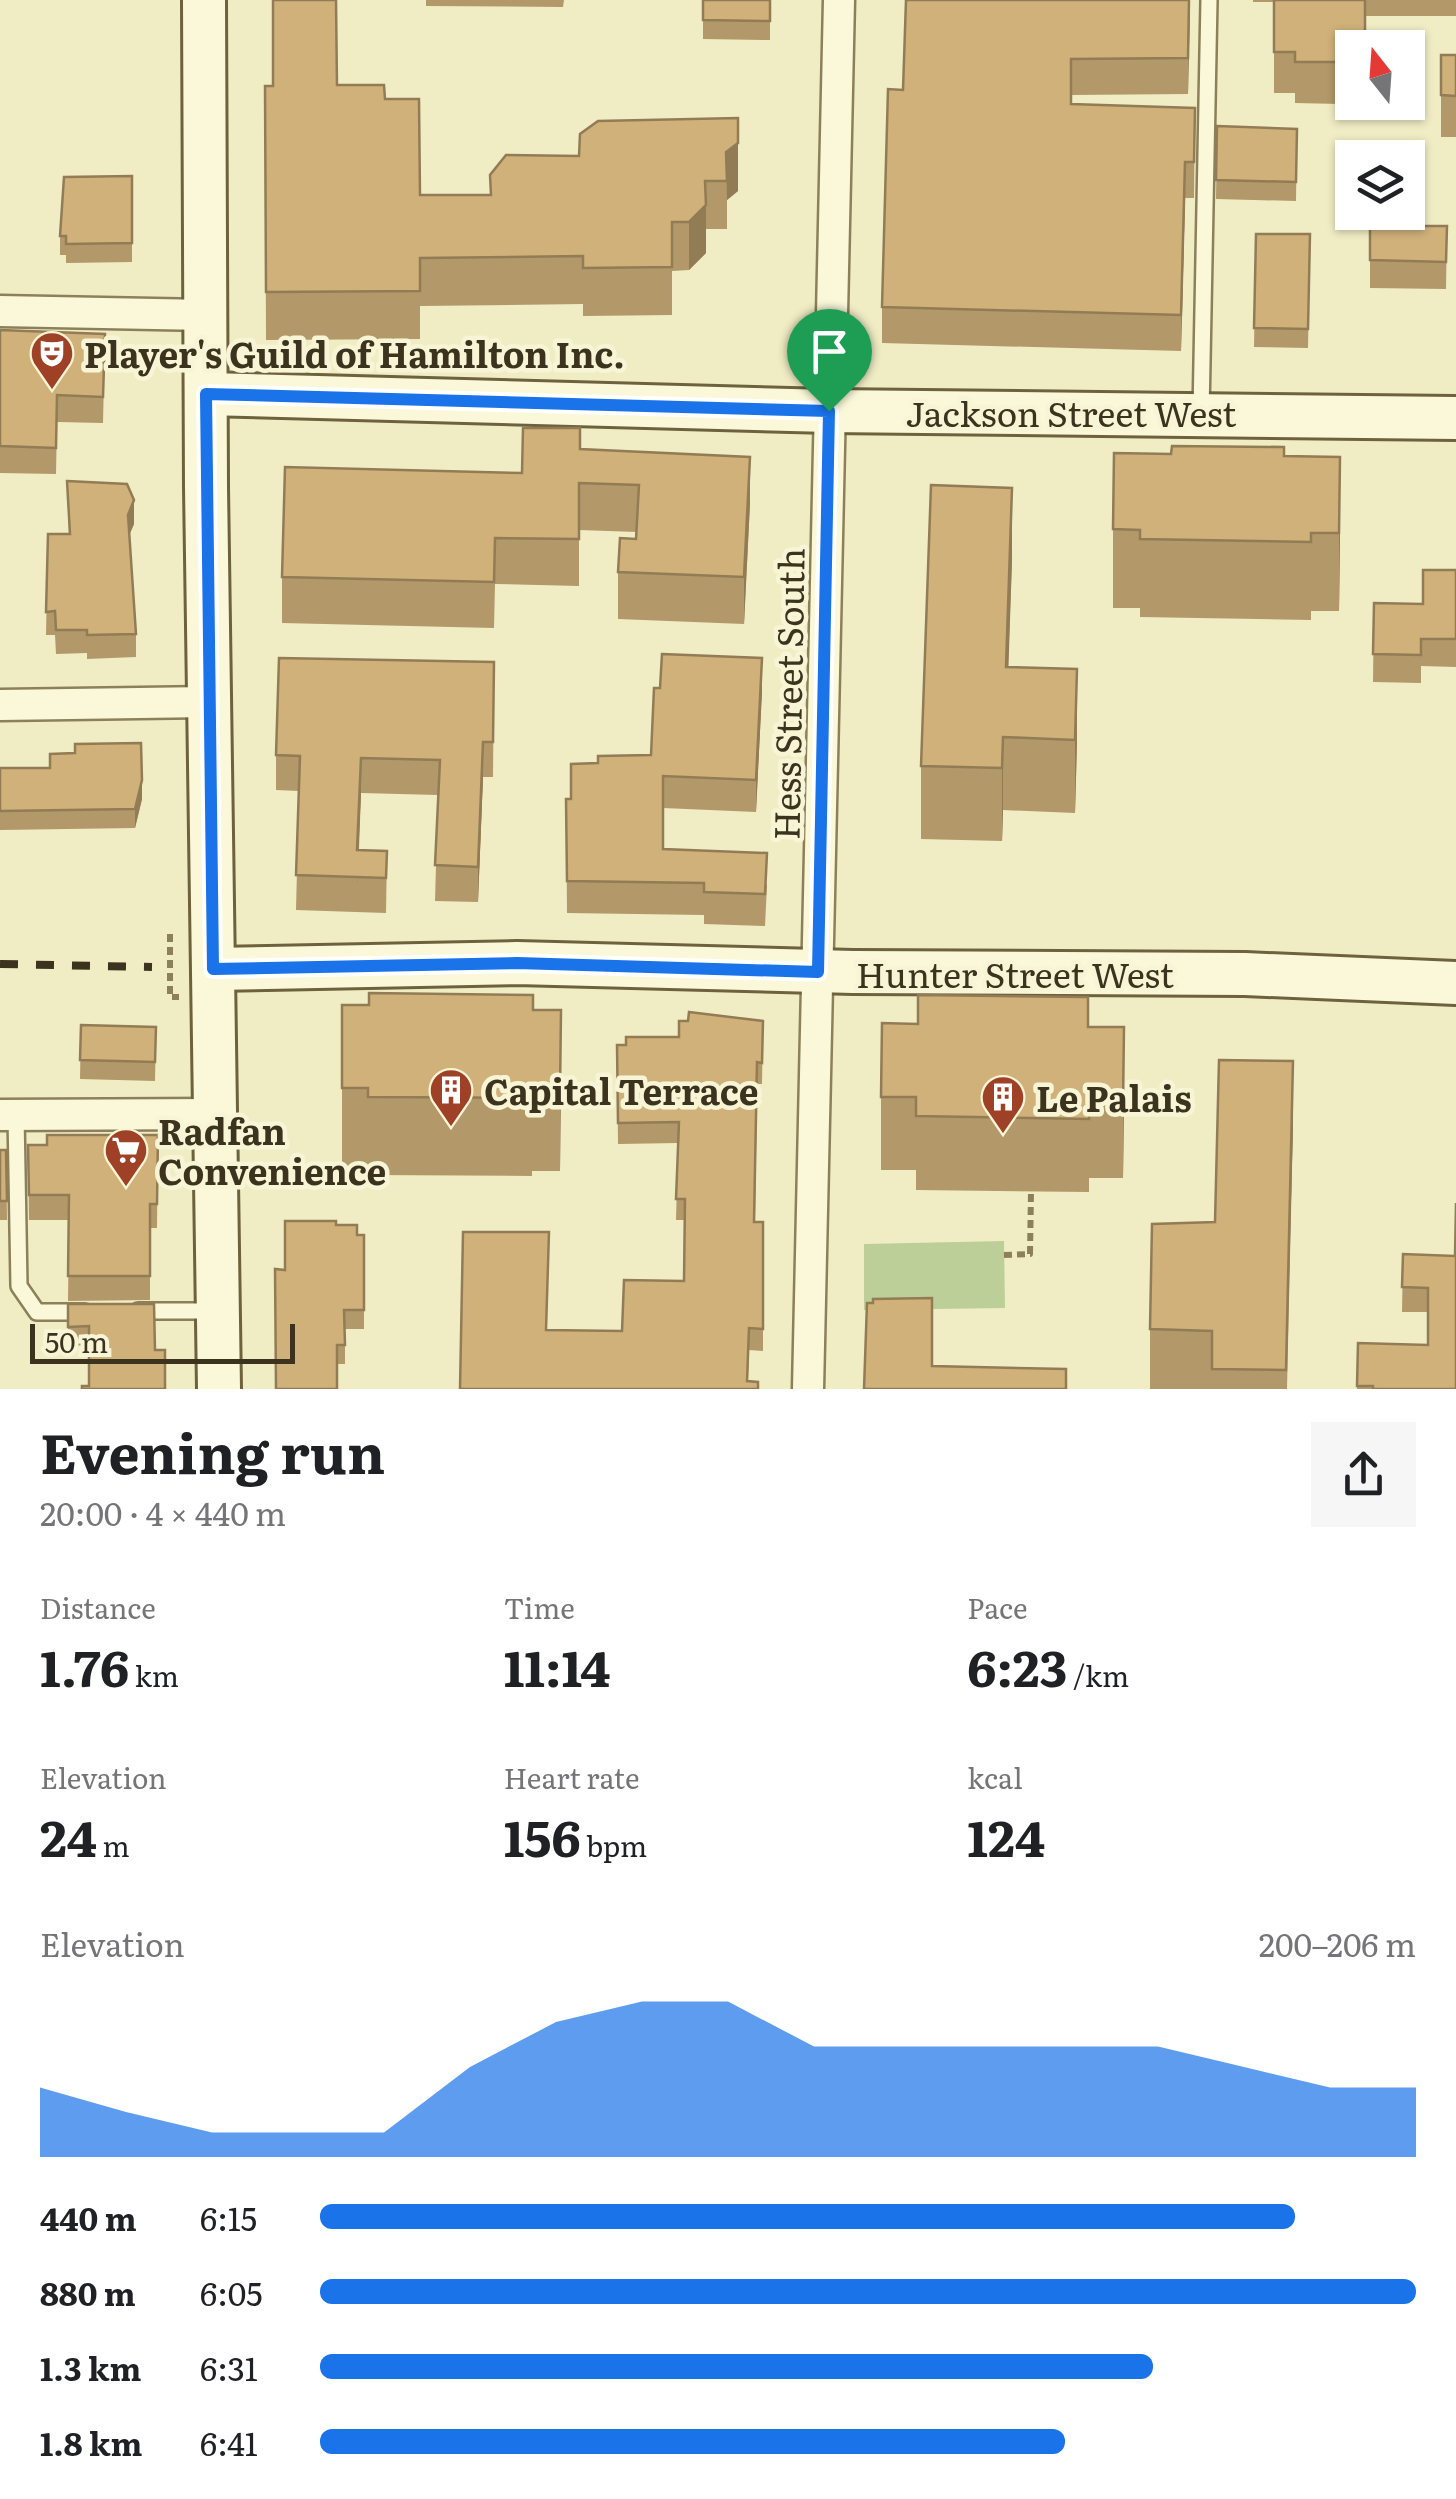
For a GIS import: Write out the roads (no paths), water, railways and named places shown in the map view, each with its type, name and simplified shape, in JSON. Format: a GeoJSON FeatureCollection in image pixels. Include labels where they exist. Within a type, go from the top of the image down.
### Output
{"type":"FeatureCollection","features":[{"type":"Feature","properties":{"kind":"street"},"geometry":{"type":"LineString","coordinates":[[204,0],[219,1389]]}},
{"type":"Feature","properties":{"kind":"street","name":"Hess Street South"},"geometry":{"type":"LineString","coordinates":[[808,1389],[838,0]]}},
{"type":"Feature","properties":{"kind":"street"},"geometry":{"type":"LineString","coordinates":[[0,312],[206,315]]}},
{"type":"Feature","properties":{"kind":"street","name":"Jackson Street West"},"geometry":{"type":"LineString","coordinates":[[206,394],[829,411],[1456,418]]}},
{"type":"Feature","properties":{"kind":"street"},"geometry":{"type":"LineString","coordinates":[[0,706],[209,702]]}},
{"type":"Feature","properties":{"kind":"street","name":"Hunter Street West"},"geometry":{"type":"LineString","coordinates":[[213,969],[517,963],[818,972],[1245,974],[1456,983]]}},
{"type":"Feature","properties":{"kind":"street"},"geometry":{"type":"LineString","coordinates":[[8,1115],[216,1114]]}},
{"type":"Feature","properties":{"kind":"lane"},"geometry":{"type":"LineString","coordinates":[[1201,413],[1210,0]]}},
{"type":"Feature","properties":{"kind":"lane"},"geometry":{"type":"LineString","coordinates":[[8,1115],[18,1286],[37,1312],[111,1312]]}},
{"type":"Feature","properties":{"kind":"lane"},"geometry":{"type":"LineString","coordinates":[[129,1311],[218,1311]]}},
{"type":"Feature","properties":{"kind":"railway"},"geometry":{"type":"LineString","coordinates":[[0,964],[152,967]]}},
{"type":"Feature","properties":{"kind":"place","name":"Player's Guild of Hamilton Inc."},"geometry":{"type":"Point","coordinates":[52,391]}},
{"type":"Feature","properties":{"kind":"place","name":"Capital Terrace"},"geometry":{"type":"Point","coordinates":[451,1128]}},
{"type":"Feature","properties":{"kind":"place","name":"Le Palais"},"geometry":{"type":"Point","coordinates":[1003,1135]}},
{"type":"Feature","properties":{"kind":"place","name":"Radfan Convenience"},"geometry":{"type":"Point","coordinates":[126,1188]}}]}
